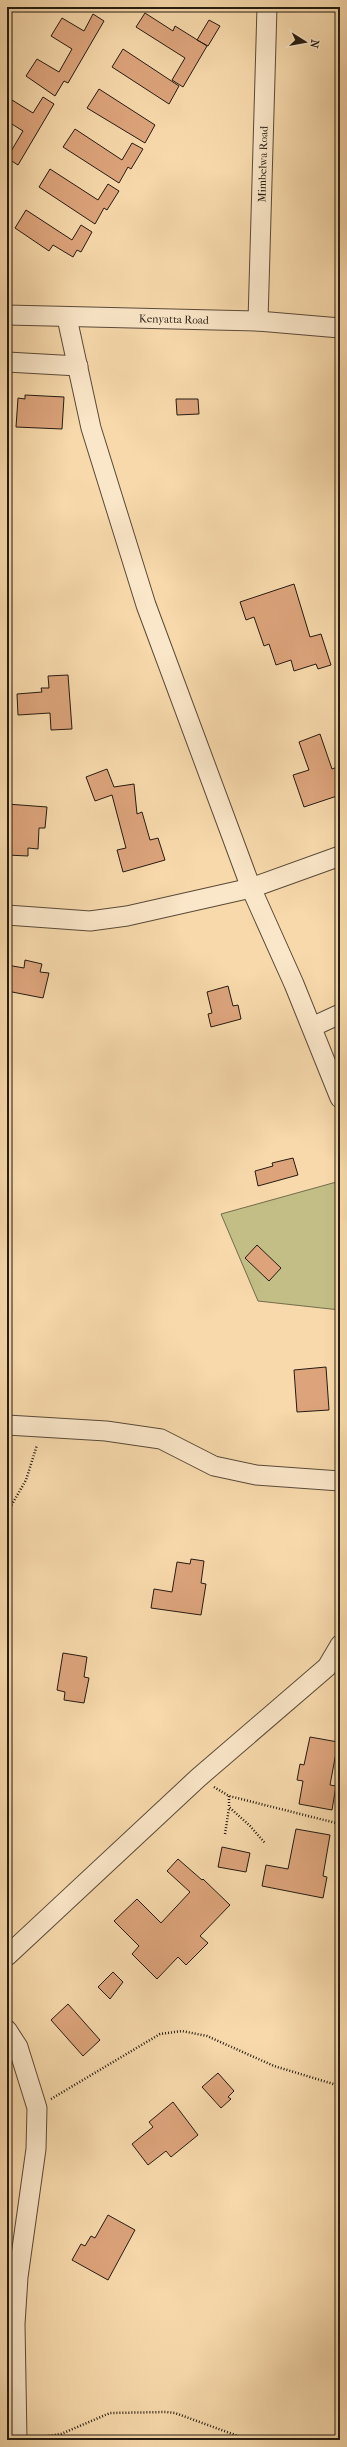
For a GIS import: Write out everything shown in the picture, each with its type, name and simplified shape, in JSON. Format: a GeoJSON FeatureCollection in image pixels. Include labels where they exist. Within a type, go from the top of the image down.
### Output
{"type":"FeatureCollection","features":[{"type":"Feature","properties":{"kind":"street","name":"Mimbelwa Road"},"geometry":{"type":"LineString","coordinates":[[258,321],[267,7]]}},
{"type":"Feature","properties":{"kind":"street","name":"Kenyatta Road"},"geometry":{"type":"LineString","coordinates":[[7,315],[67,318],[258,321],[340,328]]}},
{"type":"Feature","properties":{"kind":"street"},"geometry":{"type":"LineString","coordinates":[[67,318],[91,428],[146,605],[251,888],[312,1027],[340,1098]]}},
{"type":"Feature","properties":{"kind":"street"},"geometry":{"type":"LineString","coordinates":[[7,362],[78,366]]}},
{"type":"Feature","properties":{"kind":"street"},"geometry":{"type":"LineString","coordinates":[[7,915],[90,921],[127,916],[251,888],[340,856]]}},
{"type":"Feature","properties":{"kind":"street"},"geometry":{"type":"LineString","coordinates":[[312,1027],[340,1014]]}},
{"type":"Feature","properties":{"kind":"street"},"geometry":{"type":"LineString","coordinates":[[7,1425],[106,1431],[161,1439],[214,1466],[256,1475],[340,1481]]}},
{"type":"Feature","properties":{"kind":"street"},"geometry":{"type":"LineString","coordinates":[[9,1950],[198,1778],[327,1667],[340,1645]]}},
{"type":"Feature","properties":{"kind":"street"},"geometry":{"type":"LineString","coordinates":[[7,2030],[18,2047],[37,2108],[36,2149],[18,2277],[15,2324],[17,2440]]}},
{"type":"Feature","properties":{"kind":"path"},"geometry":{"type":"LineString","coordinates":[[7,1513],[26,1480],[42,1427]]}},
{"type":"Feature","properties":{"kind":"path"},"geometry":{"type":"LineString","coordinates":[[198,1778],[229,1796],[340,1824]]}},
{"type":"Feature","properties":{"kind":"path"},"geometry":{"type":"LineString","coordinates":[[225,1834],[229,1796]]}},
{"type":"Feature","properties":{"kind":"path"},"geometry":{"type":"LineString","coordinates":[[229,1807],[250,1826],[265,1843]]}},
{"type":"Feature","properties":{"kind":"path"},"geometry":{"type":"LineString","coordinates":[[37,2108],[160,2034],[182,2031],[207,2036],[274,2066],[340,2086]]}},
{"type":"Feature","properties":{"kind":"path"},"geometry":{"type":"LineString","coordinates":[[17,2440],[61,2434],[110,2413],[175,2413],[238,2436],[256,2440]]}},
{"type":"Feature","properties":{"kind":"path"},"geometry":{"type":"LineString","coordinates":[[238,2436],[239,2440]]}},
{"type":"Feature","properties":{"kind":"shaded area"},"geometry":{"type":"Polygon","coordinates":[[[340,1181],[340,1310],[258,1301],[221,1214],[340,1181]]]}},
{"type":"Feature","properties":{"kind":"building"},"geometry":{"type":"Polygon","coordinates":[[[145,13],[173,31],[175,26],[207,46],[183,87],[172,80],[185,58],[136,27],[145,13]]]}},
{"type":"Feature","properties":{"kind":"building"},"geometry":{"type":"Polygon","coordinates":[[[93,14],[104,21],[68,83],[64,81],[55,96],[26,76],[37,59],[59,72],[72,49],[51,36],[62,18],[84,31],[93,14]]]}},
{"type":"Feature","properties":{"kind":"building"},"geometry":{"type":"Polygon","coordinates":[[[209,20],[220,26],[208,46],[197,40],[209,20]]]}},
{"type":"Feature","properties":{"kind":"building"},"geometry":{"type":"Polygon","coordinates":[[[123,49],[179,86],[169,104],[112,67],[123,49]]]}},
{"type":"Feature","properties":{"kind":"building"},"geometry":{"type":"Polygon","coordinates":[[[99,89],[155,125],[145,143],[87,108],[99,89]]]}},
{"type":"Feature","properties":{"kind":"building"},"geometry":{"type":"Polygon","coordinates":[[[43,97],[54,104],[18,165],[7,158],[23,131],[7,121],[7,107],[12,100],[33,113],[43,97]]]}},
{"type":"Feature","properties":{"kind":"building"},"geometry":{"type":"Polygon","coordinates":[[[75,129],[122,160],[132,143],[143,149],[131,169],[128,167],[119,183],[63,147],[75,129]]]}},
{"type":"Feature","properties":{"kind":"building"},"geometry":{"type":"Polygon","coordinates":[[[50,169],[98,200],[108,184],[119,191],[107,210],[104,208],[95,224],[39,187],[50,169]]]}},
{"type":"Feature","properties":{"kind":"building"},"geometry":{"type":"Polygon","coordinates":[[[26,210],[72,240],[81,225],[92,232],[81,252],[77,250],[73,257],[53,245],[49,251],[15,228],[26,210]]]}},
{"type":"Feature","properties":{"kind":"building"},"geometry":{"type":"Polygon","coordinates":[[[25,395],[64,397],[62,429],[16,427],[18,398],[25,399],[25,395]]]}},
{"type":"Feature","properties":{"kind":"building"},"geometry":{"type":"Polygon","coordinates":[[[176,399],[198,399],[199,414],[177,415],[176,399]]]}},
{"type":"Feature","properties":{"kind":"building"},"geometry":{"type":"Polygon","coordinates":[[[294,584],[310,637],[321,634],[331,665],[318,669],[316,664],[294,671],[291,660],[276,665],[269,644],[264,646],[254,617],[246,620],[240,602],[294,584]]]}},
{"type":"Feature","properties":{"kind":"building"},"geometry":{"type":"Polygon","coordinates":[[[68,675],[72,729],[51,730],[50,713],[18,715],[17,694],[42,692],[41,688],[49,688],[48,676],[68,675]]]}},
{"type":"Feature","properties":{"kind":"building"},"geometry":{"type":"Polygon","coordinates":[[[320,734],[332,769],[340,766],[340,795],[304,807],[293,775],[309,770],[299,742],[320,734]]]}},
{"type":"Feature","properties":{"kind":"building"},"geometry":{"type":"Polygon","coordinates":[[[107,769],[114,787],[134,784],[137,814],[142,812],[150,840],[158,838],[165,860],[123,872],[117,850],[126,848],[112,795],[95,801],[86,777],[107,769]]]}},
{"type":"Feature","properties":{"kind":"building"},"geometry":{"type":"Polygon","coordinates":[[[7,804],[47,807],[45,828],[39,828],[38,849],[28,848],[28,856],[7,855],[7,804]]]}},
{"type":"Feature","properties":{"kind":"building"},"geometry":{"type":"Polygon","coordinates":[[[25,960],[42,964],[40,972],[49,973],[43,998],[7,991],[7,965],[24,968],[25,960]]]}},
{"type":"Feature","properties":{"kind":"building"},"geometry":{"type":"Polygon","coordinates":[[[228,986],[233,1006],[238,1005],[241,1019],[211,1027],[208,1014],[212,1013],[207,992],[228,986]]]}},
{"type":"Feature","properties":{"kind":"building"},"geometry":{"type":"Polygon","coordinates":[[[293,1158],[298,1175],[258,1186],[255,1171],[273,1166],[272,1163],[293,1158]]]}},
{"type":"Feature","properties":{"kind":"building"},"geometry":{"type":"Polygon","coordinates":[[[257,1245],[281,1268],[269,1281],[245,1258],[257,1245]]]}},
{"type":"Feature","properties":{"kind":"building"},"geometry":{"type":"Polygon","coordinates":[[[326,1367],[329,1410],[297,1412],[294,1370],[326,1367]]]}},
{"type":"Feature","properties":{"kind":"building"},"geometry":{"type":"Polygon","coordinates":[[[191,1559],[204,1561],[201,1583],[206,1584],[201,1615],[151,1608],[154,1589],[172,1592],[177,1562],[190,1564],[191,1559]]]}},
{"type":"Feature","properties":{"kind":"building"},"geometry":{"type":"Polygon","coordinates":[[[63,1653],[87,1657],[84,1677],[89,1678],[84,1703],[64,1700],[65,1692],[57,1690],[63,1653]]]}},
{"type":"Feature","properties":{"kind":"building"},"geometry":{"type":"Polygon","coordinates":[[[310,1737],[338,1742],[330,1785],[336,1786],[332,1810],[299,1804],[303,1781],[297,1780],[300,1764],[304,1765],[310,1737]]]}},
{"type":"Feature","properties":{"kind":"building"},"geometry":{"type":"Polygon","coordinates":[[[296,1829],[330,1835],[323,1876],[327,1877],[323,1898],[262,1886],[266,1865],[288,1869],[296,1829]]]}},
{"type":"Feature","properties":{"kind":"building"},"geometry":{"type":"Polygon","coordinates":[[[222,1847],[250,1853],[246,1872],[218,1867],[222,1847]]]}},
{"type":"Feature","properties":{"kind":"building"},"geometry":{"type":"Polygon","coordinates":[[[178,1859],[202,1880],[203,1879],[230,1905],[200,1936],[208,1943],[186,1965],[178,1957],[157,1979],[132,1954],[139,1946],[114,1921],[137,1899],[161,1923],[190,1892],[167,1871],[178,1859]]]}},
{"type":"Feature","properties":{"kind":"building"},"geometry":{"type":"Polygon","coordinates":[[[113,1972],[123,1982],[110,1999],[98,1987],[113,1972]]]}},
{"type":"Feature","properties":{"kind":"building"},"geometry":{"type":"Polygon","coordinates":[[[68,2004],[100,2040],[83,2056],[51,2020],[68,2004]]]}},
{"type":"Feature","properties":{"kind":"building"},"geometry":{"type":"Polygon","coordinates":[[[218,2073],[234,2091],[228,2097],[231,2099],[221,2108],[202,2087],[218,2073]]]}},
{"type":"Feature","properties":{"kind":"building"},"geometry":{"type":"Polygon","coordinates":[[[173,2102],[198,2135],[171,2157],[166,2151],[148,2165],[132,2144],[153,2127],[149,2122],[173,2102]]]}},
{"type":"Feature","properties":{"kind":"building"},"geometry":{"type":"Polygon","coordinates":[[[108,2215],[135,2230],[108,2280],[72,2260],[81,2244],[85,2246],[91,2236],[95,2238],[108,2215]]]}}]}
